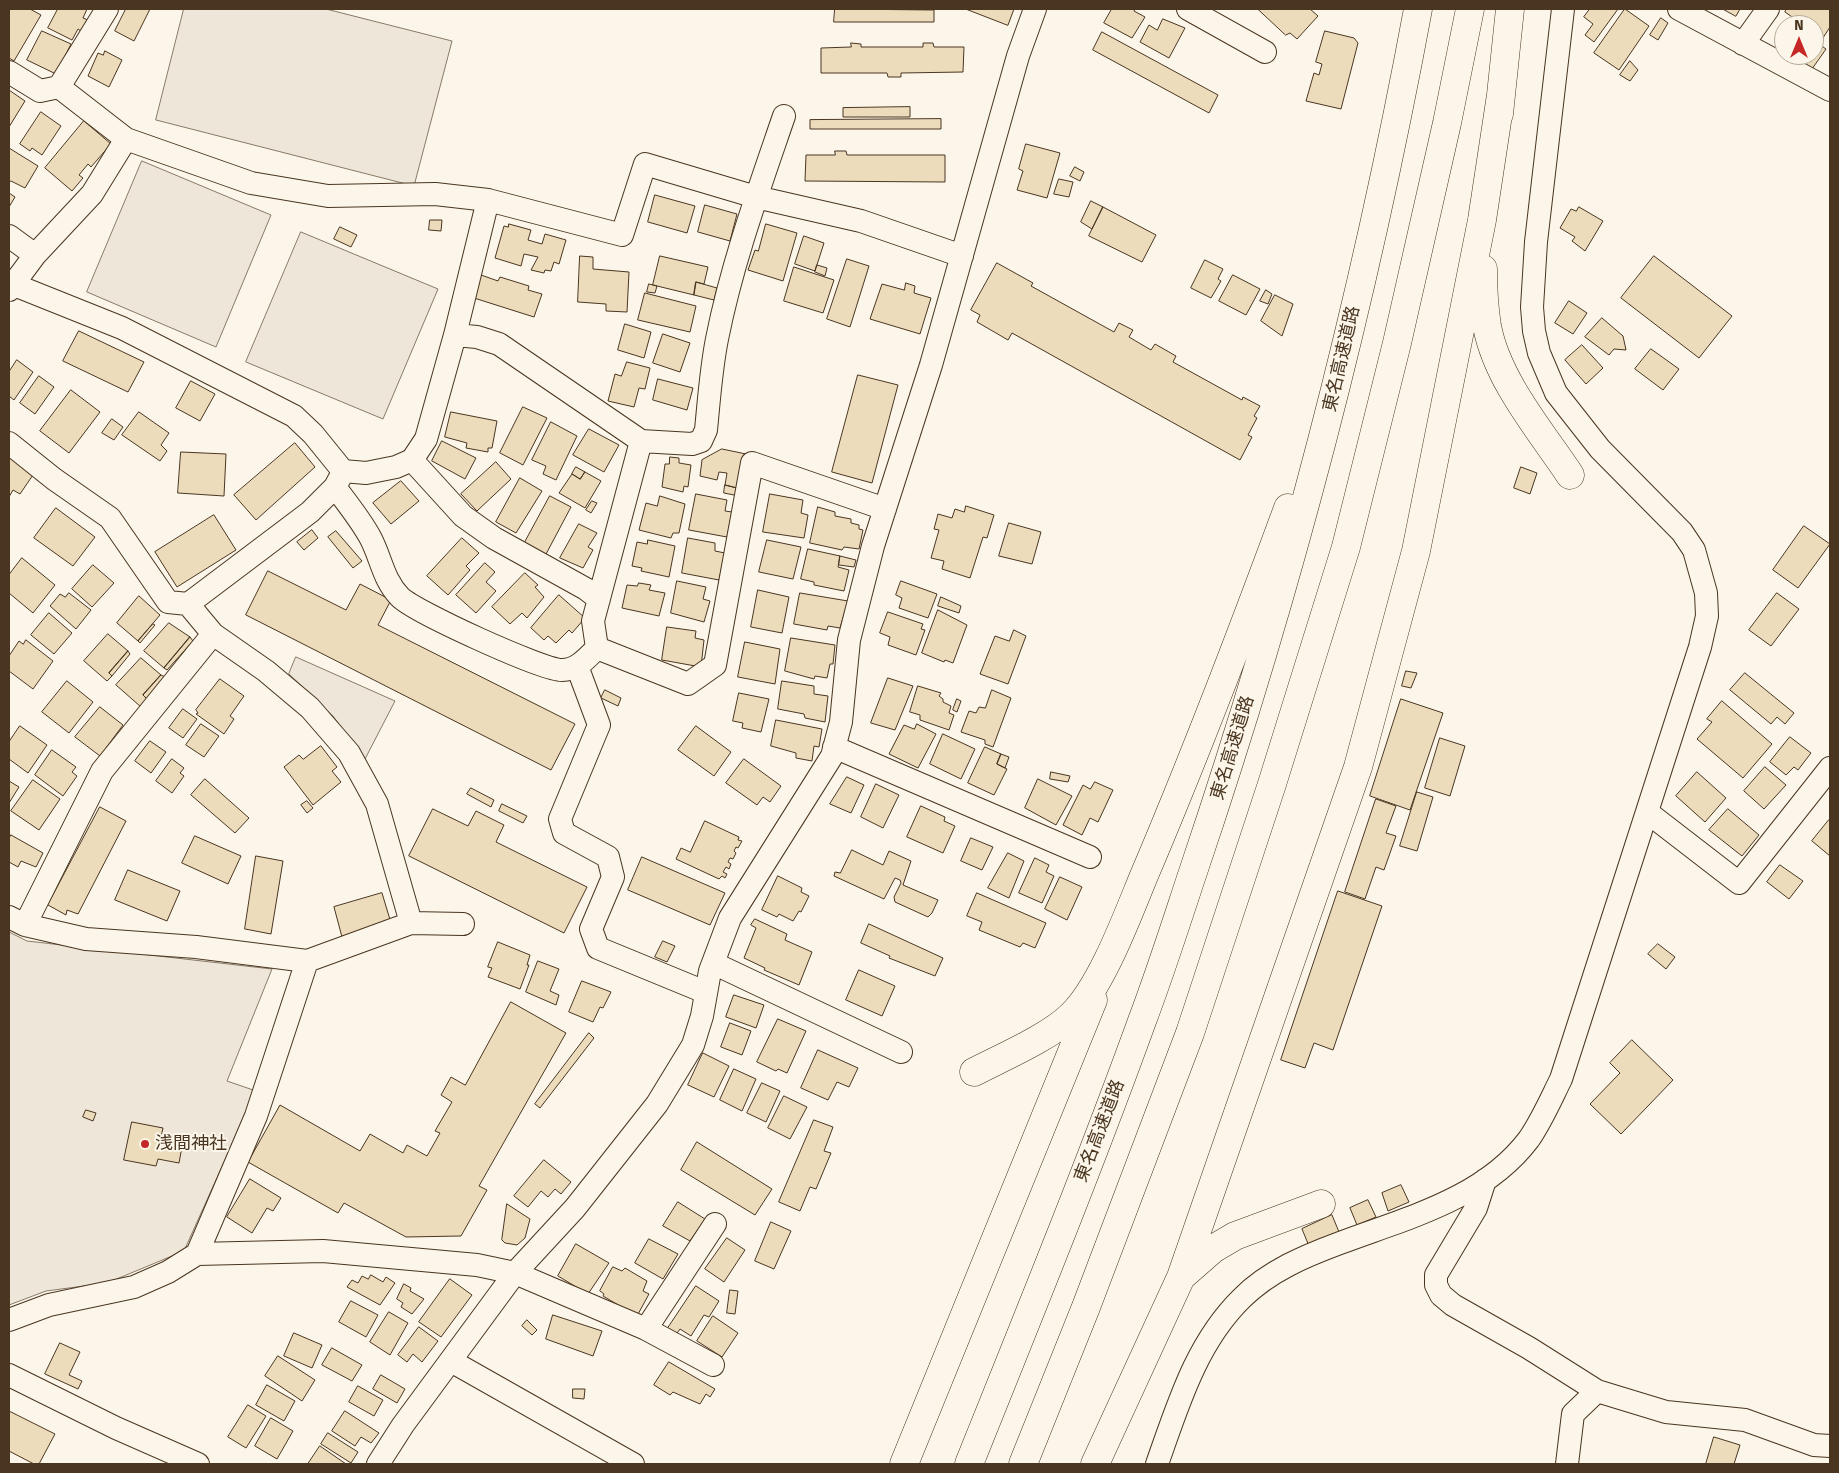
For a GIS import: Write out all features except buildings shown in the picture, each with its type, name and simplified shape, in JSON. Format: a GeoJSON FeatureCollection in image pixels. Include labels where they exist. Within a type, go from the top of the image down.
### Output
{"type":"FeatureCollection","features":[{"type":"Feature","properties":{"kind":"highway","name":"東名高速道路"},"geometry":{"type":"LineString","coordinates":[[969,1464],[1143,1020],[1227,771],[1298,535],[1355,306],[1418,9]]}},
{"type":"Feature","properties":{"kind":"highway"},"geometry":{"type":"LineString","coordinates":[[1023,1464],[1086,1307],[1190,1034],[1272,784],[1343,556],[1397,343],[1447,123],[1470,9]]}},
{"type":"Feature","properties":{"kind":"highway"},"geometry":{"type":"LineString","coordinates":[[1510,9],[1482,265],[1487,327],[1499,363],[1518,400],[1570,475]]}},
{"type":"Feature","properties":{"kind":"highway"},"geometry":{"type":"LineString","coordinates":[[1095,1464],[1181,1277],[1358,767],[1416,551],[1482,220],[1501,96]]}},
{"type":"Feature","properties":{"kind":"highway"},"geometry":{"type":"LineString","coordinates":[[904,1464],[1122,929],[1182,788],[1261,582],[1328,397],[1355,306]]}},
{"type":"Feature","properties":{"kind":"highway"},"geometry":{"type":"LineString","coordinates":[[974,1072],[1032,1042],[1072,1016],[1090,994],[1122,929]]}},
{"type":"Feature","properties":{"kind":"highway"},"geometry":{"type":"LineString","coordinates":[[1181,1277],[1213,1249],[1235,1236],[1321,1204]]}},
{"type":"Feature","properties":{"kind":"street"},"geometry":{"type":"LineString","coordinates":[[9,72],[40,91],[59,87],[107,9]]}},
{"type":"Feature","properties":{"kind":"street"},"geometry":{"type":"LineString","coordinates":[[378,1464],[403,1426],[515,1273],[574,1208],[657,1104],[693,1044],[702,1016],[705,992],[712,963],[730,918],[832,756],[841,722],[849,640],[885,509],[931,365],[1018,56],[1035,9]]}},
{"type":"Feature","properties":{"kind":"street"},"geometry":{"type":"LineString","coordinates":[[1188,9],[1265,52]]}},
{"type":"Feature","properties":{"kind":"street"},"geometry":{"type":"LineString","coordinates":[[1157,1464],[1187,1381],[1218,1323],[1243,1296],[1269,1276],[1306,1255],[1422,1214],[1485,1180],[1528,1140],[1561,1079],[1700,647],[1707,616],[1706,593],[1694,550],[1682,532],[1600,449],[1556,393],[1539,353],[1534,331],[1532,306],[1536,242],[1558,70],[1563,9]]}},
{"type":"Feature","properties":{"kind":"street"},"geometry":{"type":"LineString","coordinates":[[1679,9],[1830,90]]}},
{"type":"Feature","properties":{"kind":"street"},"geometry":{"type":"LineString","coordinates":[[1743,44],[1768,9]]}},
{"type":"Feature","properties":{"kind":"street"},"geometry":{"type":"LineString","coordinates":[[59,87],[126,139],[250,183],[328,196],[435,194],[488,200],[622,236],[645,164],[756,197],[861,221],[962,256]]}},
{"type":"Feature","properties":{"kind":"street"},"geometry":{"type":"LineString","coordinates":[[455,335],[478,337],[499,344],[641,441],[692,444],[701,441],[706,430],[717,340],[756,197],[784,116]]}},
{"type":"Feature","properties":{"kind":"street"},"geometry":{"type":"LineString","coordinates":[[126,139],[92,194],[35,255],[11,287],[122,328],[294,416],[313,434],[339,479],[371,538],[388,583],[401,598],[430,616],[535,663],[564,670],[577,666],[597,648]]}},
{"type":"Feature","properties":{"kind":"street"},"geometry":{"type":"LineString","coordinates":[[9,443],[110,518],[168,602],[188,604],[310,512],[339,479],[412,460],[426,439],[455,335],[488,200]]}},
{"type":"Feature","properties":{"kind":"street"},"geometry":{"type":"LineString","coordinates":[[9,236],[35,255]]}},
{"type":"Feature","properties":{"kind":"street"},"geometry":{"type":"LineString","coordinates":[[597,648],[593,621],[641,441]]}},
{"type":"Feature","properties":{"kind":"street"},"geometry":{"type":"LineString","coordinates":[[412,460],[463,516],[494,538],[586,589],[599,599]]}},
{"type":"Feature","properties":{"kind":"street"},"geometry":{"type":"LineString","coordinates":[[597,648],[688,684],[715,665],[752,463],[885,509]]}},
{"type":"Feature","properties":{"kind":"street"},"geometry":{"type":"LineString","coordinates":[[188,604],[213,634],[266,671],[310,708],[349,753],[377,804],[411,923]]}},
{"type":"Feature","properties":{"kind":"street"},"geometry":{"type":"LineString","coordinates":[[213,634],[102,771],[17,921],[86,939],[196,948],[306,961],[411,923],[464,924]]}},
{"type":"Feature","properties":{"kind":"street"},"geometry":{"type":"LineString","coordinates":[[577,666],[599,725],[560,818],[564,833],[608,857],[613,877],[591,929],[598,948],[705,992]]}},
{"type":"Feature","properties":{"kind":"street"},"geometry":{"type":"LineString","coordinates":[[834,747],[1090,857]]}},
{"type":"Feature","properties":{"kind":"street"},"geometry":{"type":"LineString","coordinates":[[1647,812],[1739,883],[1830,768]]}},
{"type":"Feature","properties":{"kind":"street"},"geometry":{"type":"LineString","coordinates":[[197,1254],[256,1116],[306,961]]}},
{"type":"Feature","properties":{"kind":"street"},"geometry":{"type":"LineString","coordinates":[[712,963],[901,1052]]}},
{"type":"Feature","properties":{"kind":"street"},"geometry":{"type":"LineString","coordinates":[[1485,1180],[1476,1208],[1436,1275],[1436,1285],[1441,1295],[1453,1305],[1529,1348],[1597,1391],[1666,1412],[1745,1420],[1814,1446],[1830,1446]]}},
{"type":"Feature","properties":{"kind":"street"},"geometry":{"type":"LineString","coordinates":[[646,1329],[715,1224]]}},
{"type":"Feature","properties":{"kind":"street"},"geometry":{"type":"LineString","coordinates":[[9,1320],[50,1305],[134,1287],[168,1272],[197,1254],[323,1251],[477,1265],[515,1273],[646,1329],[713,1366]]}},
{"type":"Feature","properties":{"kind":"street"},"geometry":{"type":"LineString","coordinates":[[451,1361],[628,1463]]}},
{"type":"Feature","properties":{"kind":"street"},"geometry":{"type":"LineString","coordinates":[[9,1375],[116,1428],[198,1464]]}},
{"type":"Feature","properties":{"kind":"street"},"geometry":{"type":"LineString","coordinates":[[1567,1464],[1573,1414],[1597,1391]]}},
{"type":"Feature","properties":{"kind":"shaded area"},"geometry":{"type":"Polygon","coordinates":[[[184,9],[326,9],[452,41],[414,186],[156,120],[184,9]]]}},
{"type":"Feature","properties":{"kind":"shaded area"},"geometry":{"type":"Polygon","coordinates":[[[142,161],[271,215],[216,347],[87,292],[142,161]]]}},
{"type":"Feature","properties":{"kind":"shaded area"},"geometry":{"type":"Polygon","coordinates":[[[301,232],[438,289],[383,419],[246,362],[301,232]]]}},
{"type":"Feature","properties":{"kind":"shaded area"},"geometry":{"type":"Polygon","coordinates":[[[296,657],[395,701],[365,759],[333,716],[289,674],[296,657]]]}},
{"type":"Feature","properties":{"kind":"shaded area"},"geometry":{"type":"Polygon","coordinates":[[[9,932],[27,941],[272,969],[227,1081],[256,1091],[184,1251],[107,1283],[46,1291],[9,1305],[9,932]]]}},
{"type":"Feature","properties":{"kind":"place","name":"浅間神社"},"geometry":{"type":"Point","coordinates":[145,1144]}}]}
